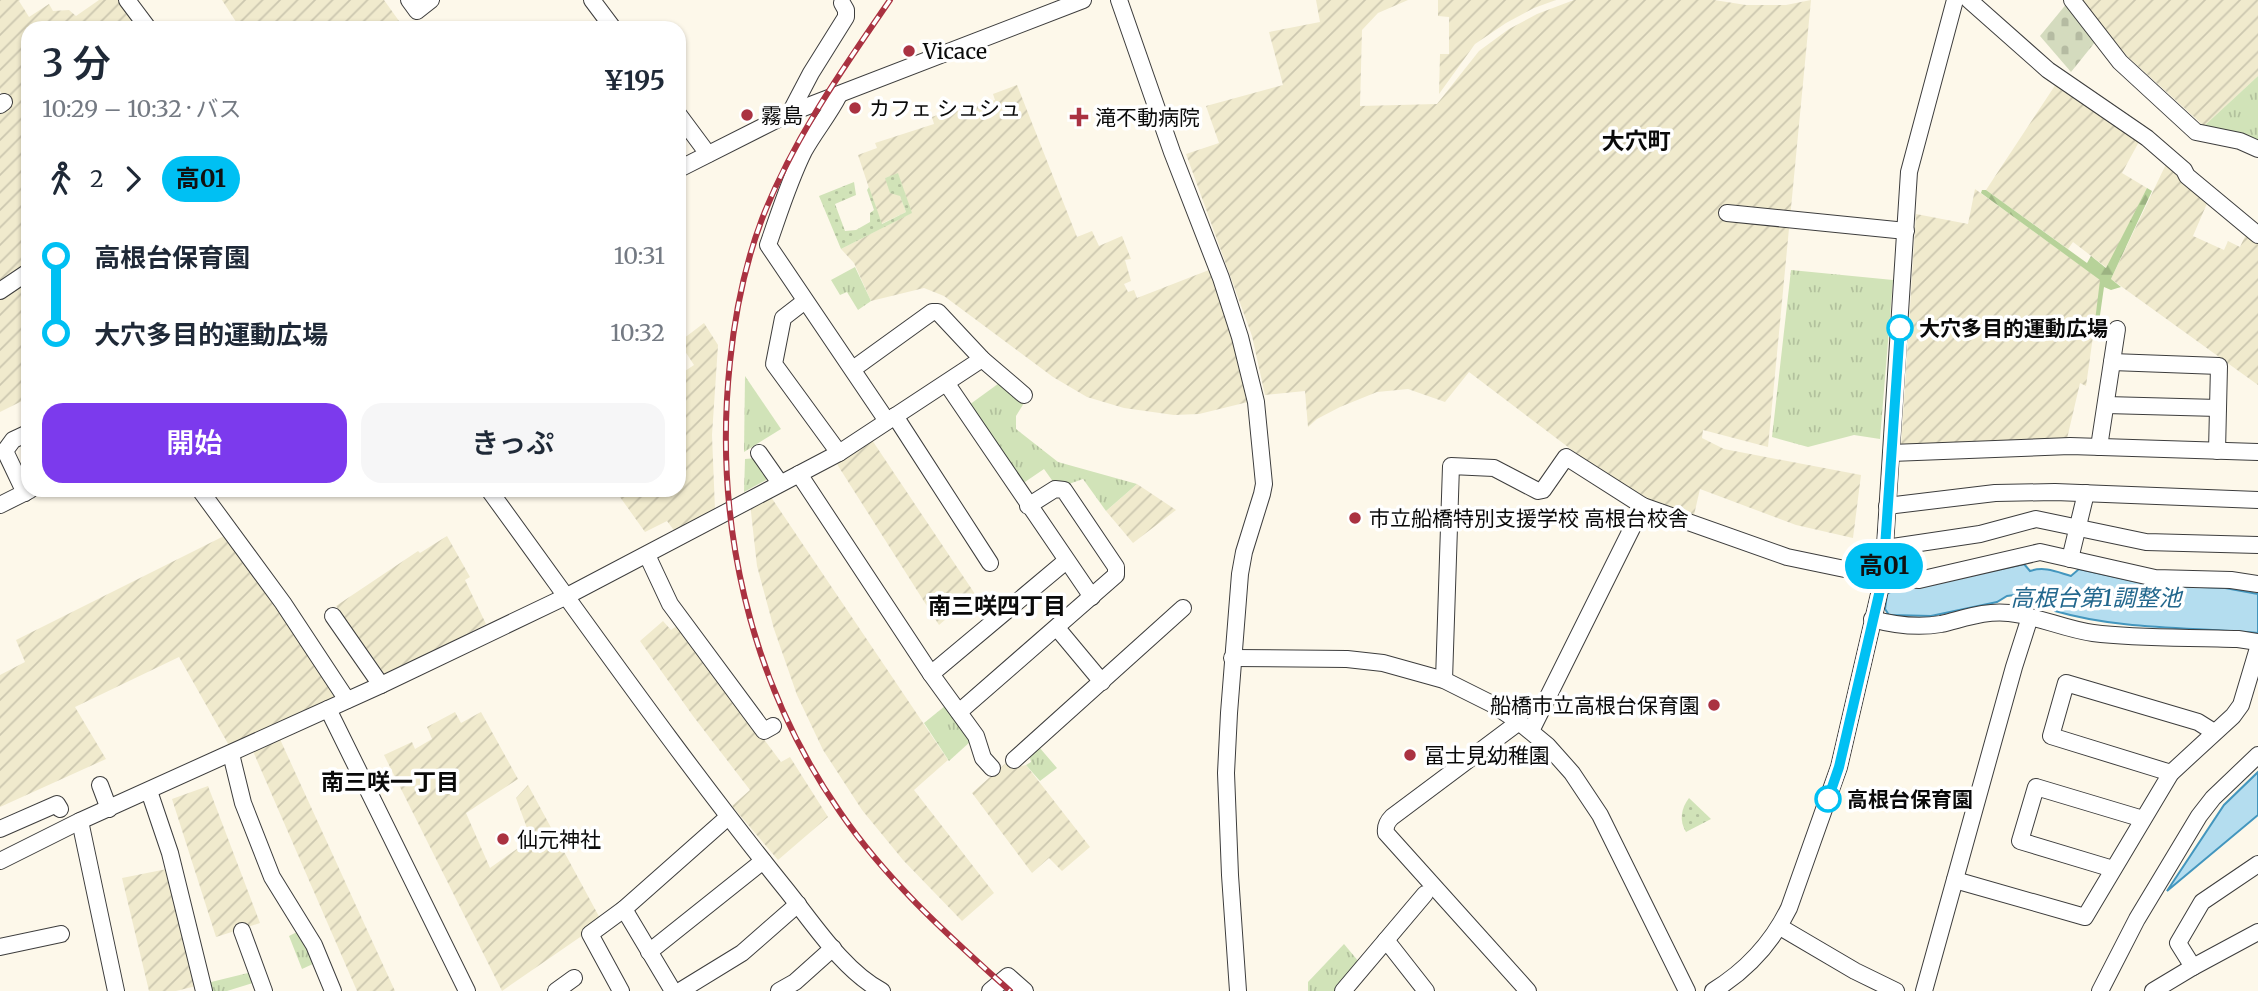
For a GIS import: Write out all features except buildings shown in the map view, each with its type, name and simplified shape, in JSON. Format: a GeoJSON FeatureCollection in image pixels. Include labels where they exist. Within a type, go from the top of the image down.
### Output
{"type":"FeatureCollection","features":[{"type":"Feature","properties":{"kind":"street"},"geometry":{"type":"LineString","coordinates":[[127,0],[143,21]]}},
{"type":"Feature","properties":{"kind":"street"},"geometry":{"type":"LineString","coordinates":[[410,0],[417,11],[431,0]]}},
{"type":"Feature","properties":{"kind":"street"},"geometry":{"type":"LineString","coordinates":[[592,0],[608,21]]}},
{"type":"Feature","properties":{"kind":"street"},"geometry":{"type":"LineString","coordinates":[[686,165],[790,113],[1083,0]]}},
{"type":"Feature","properties":{"kind":"street"},"geometry":{"type":"LineString","coordinates":[[1119,0],[1172,152],[1221,278],[1240,337],[1256,402],[1264,484],[1240,574],[1228,713],[1226,773],[1238,991]]}},
{"type":"Feature","properties":{"kind":"street"},"geometry":{"type":"LineString","coordinates":[[1713,991],[1747,966],[1780,927],[1790,908],[1839,767],[1883,577],[1909,172],[1955,0]]}},
{"type":"Feature","properties":{"kind":"street"},"geometry":{"type":"LineString","coordinates":[[1969,0],[2048,70],[2147,138],[2184,170],[2187,176],[2258,235]]}},
{"type":"Feature","properties":{"kind":"street"},"geometry":{"type":"LineString","coordinates":[[2072,0],[2120,62],[2196,132],[2240,141],[2258,149]]}},
{"type":"Feature","properties":{"kind":"street"},"geometry":{"type":"LineString","coordinates":[[790,113],[846,17],[842,3]]}},
{"type":"Feature","properties":{"kind":"street"},"geometry":{"type":"LineString","coordinates":[[839,95],[803,154],[768,245],[990,563]]}},
{"type":"Feature","properties":{"kind":"street"},"geometry":{"type":"LineString","coordinates":[[686,124],[708,154]]}},
{"type":"Feature","properties":{"kind":"street"},"geometry":{"type":"LineString","coordinates":[[1727,214],[1906,231]]}},
{"type":"Feature","properties":{"kind":"street"},"geometry":{"type":"LineString","coordinates":[[0,291],[21,277]]}},
{"type":"Feature","properties":{"kind":"street"},"geometry":{"type":"LineString","coordinates":[[806,301],[783,318],[774,364],[839,453]]}},
{"type":"Feature","properties":{"kind":"street"},"geometry":{"type":"LineString","coordinates":[[853,369],[932,313],[938,312],[982,359],[1024,395]]}},
{"type":"Feature","properties":{"kind":"street"},"geometry":{"type":"LineString","coordinates":[[2099,447],[2118,329]]}},
{"type":"Feature","properties":{"kind":"street"},"geometry":{"type":"LineString","coordinates":[[0,861],[80,821],[381,685],[567,596],[839,453],[982,359]]}},
{"type":"Feature","properties":{"kind":"street"},"geometry":{"type":"LineString","coordinates":[[2112,362],[2219,366],[2217,451]]}},
{"type":"Feature","properties":{"kind":"street"},"geometry":{"type":"LineString","coordinates":[[947,384],[1092,597]]}},
{"type":"Feature","properties":{"kind":"street"},"geometry":{"type":"LineString","coordinates":[[2106,405],[2218,408]]}},
{"type":"Feature","properties":{"kind":"street"},"geometry":{"type":"LineString","coordinates":[[21,436],[13,440],[5,451],[21,479]]}},
{"type":"Feature","properties":{"kind":"street"},"geometry":{"type":"LineString","coordinates":[[1891,453],[2070,446],[2258,452]]}},
{"type":"Feature","properties":{"kind":"street"},"geometry":{"type":"LineString","coordinates":[[759,453],[780,483]]}},
{"type":"Feature","properties":{"kind":"street"},"geometry":{"type":"LineString","coordinates":[[1444,680],[1451,466],[1494,468],[1538,491],[1543,490],[1566,457],[1643,506],[1787,557],[1883,577],[1913,581],[2040,552],[2155,578],[2231,580],[2258,584]]}},
{"type":"Feature","properties":{"kind":"street"},"geometry":{"type":"LineString","coordinates":[[799,474],[976,736],[983,758],[992,768]]}},
{"type":"Feature","properties":{"kind":"street"},"geometry":{"type":"LineString","coordinates":[[959,712],[1116,575],[1116,567],[1064,490],[1055,488],[1028,506]]}},
{"type":"Feature","properties":{"kind":"street"},"geometry":{"type":"LineString","coordinates":[[1887,506],[1995,492],[2258,500]]}},
{"type":"Feature","properties":{"kind":"street"},"geometry":{"type":"LineString","coordinates":[[2070,559],[2086,493]]}},
{"type":"Feature","properties":{"kind":"street"},"geometry":{"type":"LineString","coordinates":[[0,505],[21,494]]}},
{"type":"Feature","properties":{"kind":"street"},"geometry":{"type":"LineString","coordinates":[[205,497],[283,603],[347,700]]}},
{"type":"Feature","properties":{"kind":"street"},"geometry":{"type":"LineString","coordinates":[[494,497],[729,817],[833,948],[857,974],[882,991]]}},
{"type":"Feature","properties":{"kind":"street"},"geometry":{"type":"LineString","coordinates":[[1528,991],[1386,833],[1386,822],[1525,727],[1643,506]]}},
{"type":"Feature","properties":{"kind":"street"},"geometry":{"type":"LineString","coordinates":[[1886,548],[1980,534],[2036,519],[2146,542],[2258,545]]}},
{"type":"Feature","properties":{"kind":"street"},"geometry":{"type":"LineString","coordinates":[[647,555],[670,604],[764,731],[773,726]]}},
{"type":"Feature","properties":{"kind":"street"},"geometry":{"type":"LineString","coordinates":[[932,674],[1066,561]]}},
{"type":"Feature","properties":{"kind":"street"},"geometry":{"type":"LineString","coordinates":[[1014,760],[1183,608]]}},
{"type":"Feature","properties":{"kind":"street"},"geometry":{"type":"LineString","coordinates":[[1872,620],[1891,625],[1920,626],[1943,624],[1992,613],[2009,613],[2071,629],[2113,635],[2258,642]]}},
{"type":"Feature","properties":{"kind":"street"},"geometry":{"type":"LineString","coordinates":[[333,616],[381,685]]}},
{"type":"Feature","properties":{"kind":"street"},"geometry":{"type":"LineString","coordinates":[[1924,991],[2030,617]]}},
{"type":"Feature","properties":{"kind":"street"},"geometry":{"type":"LineString","coordinates":[[1057,628],[1102,682]]}},
{"type":"Feature","properties":{"kind":"street"},"geometry":{"type":"LineString","coordinates":[[1955,880],[2085,917],[2171,773],[2241,705],[2258,648]]}},
{"type":"Feature","properties":{"kind":"street"},"geometry":{"type":"LineString","coordinates":[[1232,658],[1365,660],[1383,663],[1444,680],[1492,704],[1525,727],[1572,773],[1600,814],[1687,991]]}},
{"type":"Feature","properties":{"kind":"street"},"geometry":{"type":"LineString","coordinates":[[2171,773],[2051,736],[2066,683],[2198,722],[2214,732]]}},
{"type":"Feature","properties":{"kind":"street"},"geometry":{"type":"LineString","coordinates":[[328,709],[467,991]]}},
{"type":"Feature","properties":{"kind":"street"},"geometry":{"type":"LineString","coordinates":[[231,754],[243,803],[272,877],[314,945],[333,991]]}},
{"type":"Feature","properties":{"kind":"street"},"geometry":{"type":"LineString","coordinates":[[2100,991],[2137,919],[2199,816],[2213,798],[2258,755]]}},
{"type":"Feature","properties":{"kind":"street"},"geometry":{"type":"LineString","coordinates":[[100,785],[109,809]]}},
{"type":"Feature","properties":{"kind":"street"},"geometry":{"type":"LineString","coordinates":[[2113,869],[2020,841],[2036,787],[2143,819]]}},
{"type":"Feature","properties":{"kind":"street"},"geometry":{"type":"LineString","coordinates":[[149,791],[170,853],[204,991]]}},
{"type":"Feature","properties":{"kind":"street"},"geometry":{"type":"LineString","coordinates":[[0,829],[57,804],[60,809]]}},
{"type":"Feature","properties":{"kind":"street"},"geometry":{"type":"LineString","coordinates":[[621,991],[590,934],[624,909],[729,817]]}},
{"type":"Feature","properties":{"kind":"street"},"geometry":{"type":"LineString","coordinates":[[80,821],[116,991]]}},
{"type":"Feature","properties":{"kind":"street"},"geometry":{"type":"LineString","coordinates":[[649,952],[764,861]]}},
{"type":"Feature","properties":{"kind":"street"},"geometry":{"type":"LineString","coordinates":[[2193,967],[2178,943],[2202,902],[2258,864]]}},
{"type":"Feature","properties":{"kind":"street"},"geometry":{"type":"LineString","coordinates":[[1343,991],[1425,894]]}},
{"type":"Feature","properties":{"kind":"street"},"geometry":{"type":"LineString","coordinates":[[680,991],[742,953],[798,904]]}},
{"type":"Feature","properties":{"kind":"street"},"geometry":{"type":"LineString","coordinates":[[624,909],[673,991]]}},
{"type":"Feature","properties":{"kind":"street"},"geometry":{"type":"LineString","coordinates":[[1780,927],[1855,971],[1896,991]]}},
{"type":"Feature","properties":{"kind":"street"},"geometry":{"type":"LineString","coordinates":[[242,931],[264,991]]}},
{"type":"Feature","properties":{"kind":"street"},"geometry":{"type":"LineString","coordinates":[[2153,991],[2258,932]]}},
{"type":"Feature","properties":{"kind":"street"},"geometry":{"type":"LineString","coordinates":[[0,947],[61,934]]}},
{"type":"Feature","properties":{"kind":"street"},"geometry":{"type":"LineString","coordinates":[[1386,940],[1426,991]]}},
{"type":"Feature","properties":{"kind":"street"},"geometry":{"type":"LineString","coordinates":[[779,991],[794,982],[833,948]]}},
{"type":"Feature","properties":{"kind":"street"},"geometry":{"type":"LineString","coordinates":[[990,991],[1009,976],[1025,991]]}},
{"type":"Feature","properties":{"kind":"street"},"geometry":{"type":"LineString","coordinates":[[556,991],[574,978]]}},
{"type":"Feature","properties":{"kind":"shaded area"},"geometry":{"type":"Polygon","coordinates":[[[0,0],[20,0],[29,17],[49,4],[53,11],[69,10],[76,16],[99,0],[119,0],[134,21],[21,21],[21,274],[0,288],[0,113],[10,105],[0,91],[0,0]]]}},
{"type":"Feature","properties":{"kind":"shaded area"},"geometry":{"type":"Polygon","coordinates":[[[222,0],[384,0],[399,21],[236,21],[222,0]]]}},
{"type":"Feature","properties":{"kind":"shaded area"},"geometry":{"type":"Polygon","coordinates":[[[1316,0],[1408,0],[1378,13],[1362,30],[1360,106],[1437,104],[1479,51],[1509,29],[1537,14],[1574,0],[1714,0],[1746,5],[1786,5],[1811,0],[1768,447],[1703,430],[1702,438],[1724,449],[1861,475],[1853,538],[1796,525],[1700,489],[1694,515],[1649,499],[1605,475],[1469,372],[1445,402],[1408,389],[1377,392],[1340,407],[1308,427],[1305,391],[1265,395],[1252,336],[1186,154],[1219,143],[1206,106],[1283,85],[1269,32],[1320,22],[1316,0]]]}},
{"type":"Feature","properties":{"kind":"shaded area"},"geometry":{"type":"Polygon","coordinates":[[[1438,0],[1556,0],[1506,23],[1475,44],[1439,94],[1440,54],[1449,54],[1449,17],[1438,16],[1438,0]]]}},
{"type":"Feature","properties":{"kind":"shaded area"},"geometry":{"type":"Polygon","coordinates":[[[2080,0],[2258,0],[2258,76],[2204,126],[2128,57],[2080,0]]]}},
{"type":"Feature","properties":{"kind":"shaded area"},"geometry":{"type":"Polygon","coordinates":[[[2058,81],[2141,138],[2122,173],[2147,188],[2107,268],[2073,242],[2068,249],[1986,190],[2058,81]]]}},
{"type":"Feature","properties":{"kind":"shaded area"},"geometry":{"type":"Polygon","coordinates":[[[1017,85],[1077,237],[1092,231],[1099,246],[1122,236],[1131,259],[1125,260],[1131,281],[1124,284],[1128,292],[1134,290],[1137,298],[1209,270],[1235,338],[1248,402],[1199,414],[1174,415],[1124,408],[1087,397],[1053,377],[944,296],[924,288],[871,301],[854,263],[841,249],[911,213],[898,174],[885,178],[900,196],[906,212],[881,224],[858,155],[877,148],[875,143],[934,124],[932,117],[956,108],[958,112],[995,100],[993,94],[1017,85]]]}},
{"type":"Feature","properties":{"kind":"shaded area"},"geometry":{"type":"Polygon","coordinates":[[[2168,160],[2208,201],[2193,236],[2224,250],[2228,241],[2240,247],[2247,232],[2258,242],[2258,385],[2111,279],[2168,160]]]}},
{"type":"Feature","properties":{"kind":"shaded area"},"geometry":{"type":"Polygon","coordinates":[[[1975,189],[2101,280],[2086,386],[2080,383],[2066,443],[1901,447],[1916,214],[1968,224],[1975,189]]]}},
{"type":"Feature","properties":{"kind":"shaded area"},"geometry":{"type":"Polygon","coordinates":[[[21,281],[21,402],[0,412],[0,295],[21,281]]]}},
{"type":"Feature","properties":{"kind":"shaded area"},"geometry":{"type":"Polygon","coordinates":[[[704,323],[718,345],[712,435],[715,510],[676,533],[667,521],[645,532],[620,497],[686,497],[686,370],[694,365],[686,353],[686,337],[704,323]]]}},
{"type":"Feature","properties":{"kind":"shaded area"},"geometry":{"type":"Polygon","coordinates":[[[872,440],[975,594],[939,625],[835,461],[872,440]]]}},
{"type":"Feature","properties":{"kind":"shaded area"},"geometry":{"type":"Polygon","coordinates":[[[1137,484],[1176,510],[1133,543],[1106,511],[1137,484]]]}},
{"type":"Feature","properties":{"kind":"shaded area"},"geometry":{"type":"Polygon","coordinates":[[[769,494],[948,760],[914,790],[994,893],[962,921],[903,860],[862,810],[823,750],[797,695],[774,629],[757,566],[750,503],[769,494]]]}},
{"type":"Feature","properties":{"kind":"shaded area"},"geometry":{"type":"Polygon","coordinates":[[[228,534],[343,698],[231,749],[179,657],[75,707],[106,759],[0,807],[0,675],[25,662],[16,640],[228,534]]]}},
{"type":"Feature","properties":{"kind":"shaded area"},"geometry":{"type":"Polygon","coordinates":[[[447,536],[470,577],[465,580],[486,624],[386,676],[336,606],[418,551],[420,553],[447,536]]]}},
{"type":"Feature","properties":{"kind":"shaded area"},"geometry":{"type":"Polygon","coordinates":[[[663,621],[671,630],[678,625],[781,762],[790,757],[828,817],[778,860],[732,806],[750,790],[640,641],[663,621]]]}},
{"type":"Feature","properties":{"kind":"shaded area"},"geometry":{"type":"Polygon","coordinates":[[[455,712],[461,723],[481,712],[518,779],[466,813],[490,868],[531,839],[516,798],[528,785],[602,922],[502,991],[384,755],[412,742],[415,749],[432,739],[427,727],[455,712]]]}},
{"type":"Feature","properties":{"kind":"shaded area"},"geometry":{"type":"Polygon","coordinates":[[[279,737],[395,991],[357,991],[252,749],[279,737]]]}},
{"type":"Feature","properties":{"kind":"shaded area"},"geometry":{"type":"Polygon","coordinates":[[[1007,762],[1012,768],[1026,765],[1090,847],[1062,871],[1049,858],[1032,873],[972,793],[1007,762]]]}},
{"type":"Feature","properties":{"kind":"shaded area"},"geometry":{"type":"Polygon","coordinates":[[[208,786],[260,923],[216,937],[172,799],[208,786]]]}},
{"type":"Feature","properties":{"kind":"shaded area"},"geometry":{"type":"Polygon","coordinates":[[[167,869],[196,986],[176,991],[149,991],[122,878],[167,869]]]}},
{"type":"Feature","properties":{"kind":"green space"},"geometry":{"type":"Polygon","coordinates":[[[2068,2],[2096,41],[2071,72],[2040,36],[2068,2]]]}},
{"type":"Feature","properties":{"kind":"green space"},"geometry":{"type":"Polygon","coordinates":[[[2258,76],[2258,146],[2204,126],[2258,76]]]}},
{"type":"Feature","properties":{"kind":"green space"},"geometry":{"type":"Polygon","coordinates":[[[898,173],[912,213],[841,249],[819,196],[854,182],[856,195],[835,204],[845,231],[856,230],[870,222],[870,213],[874,210],[867,190],[869,187],[882,224],[906,212],[900,196],[890,193],[885,178],[898,173]]]}},
{"type":"Feature","properties":{"kind":"green space"},"geometry":{"type":"Polygon","coordinates":[[[2147,188],[2152,191],[2111,279],[2121,287],[2111,290],[2104,287],[2099,322],[2095,321],[2100,280],[1981,193],[1986,190],[2087,263],[2091,256],[2106,268],[2147,188]]]}},
{"type":"Feature","properties":{"kind":"green space"},"geometry":{"type":"Polygon","coordinates":[[[855,267],[871,301],[858,310],[847,292],[840,295],[831,280],[855,267]]]}},
{"type":"Feature","properties":{"kind":"green space","name":"大穴多目的運動広場"},"geometry":{"type":"Polygon","coordinates":[[[1791,270],[1893,280],[1880,439],[1854,435],[1808,447],[1772,437],[1791,270]]]}},
{"type":"Feature","properties":{"kind":"green space"},"geometry":{"type":"Polygon","coordinates":[[[745,376],[781,429],[744,452],[745,376]]]}},
{"type":"Feature","properties":{"kind":"green space"},"geometry":{"type":"Polygon","coordinates":[[[1002,381],[1024,403],[1016,416],[1016,429],[1058,462],[1137,484],[1106,511],[1083,479],[1066,485],[1054,483],[1044,469],[1022,484],[969,405],[1002,381]]]}},
{"type":"Feature","properties":{"kind":"green space"},"geometry":{"type":"Polygon","coordinates":[[[757,458],[767,475],[766,480],[744,492],[745,459],[757,458]]]}},
{"type":"Feature","properties":{"kind":"green space"},"geometry":{"type":"Polygon","coordinates":[[[945,706],[971,741],[949,761],[924,723],[945,706]]]}},
{"type":"Feature","properties":{"kind":"green space"},"geometry":{"type":"Polygon","coordinates":[[[1039,747],[1057,768],[1040,781],[1026,765],[1031,762],[1029,754],[1039,747]]]}},
{"type":"Feature","properties":{"kind":"green space"},"geometry":{"type":"Polygon","coordinates":[[[1689,798],[1711,819],[1686,832],[1682,815],[1689,798]]]}},
{"type":"Feature","properties":{"kind":"green space"},"geometry":{"type":"Polygon","coordinates":[[[299,931],[315,963],[302,969],[289,936],[299,931]]]}},
{"type":"Feature","properties":{"kind":"green space"},"geometry":{"type":"Polygon","coordinates":[[[1344,944],[1359,962],[1334,991],[1308,991],[1308,982],[1344,944]]]}},
{"type":"Feature","properties":{"kind":"green space"},"geometry":{"type":"Polygon","coordinates":[[[252,972],[256,982],[227,991],[210,991],[207,983],[252,972]]]}},
{"type":"Feature","properties":{"kind":"water","name":"高根台第1調整池"},"geometry":{"type":"Polygon","coordinates":[[[2024,564],[2030,571],[2046,569],[2071,576],[2079,569],[2152,585],[2225,588],[2258,594],[2258,633],[2105,622],[2055,611],[2052,601],[2043,596],[2022,594],[1931,616],[1889,615],[1885,609],[1887,594],[1896,589],[2024,564]]]}},
{"type":"Feature","properties":{"kind":"water"},"geometry":{"type":"Polygon","coordinates":[[[2258,772],[2258,815],[2167,891],[2224,805],[2258,772]]]}},
{"type":"Feature","properties":{"kind":"railway"},"geometry":{"type":"LineString","coordinates":[[890,0],[803,133],[774,189],[751,253],[735,325],[726,421],[727,480],[733,539],[744,597],[761,653],[782,708],[808,761],[858,837],[898,884],[941,928],[1010,991]]}},
{"type":"Feature","properties":{"kind":"bus line","name":"高01"},"geometry":{"type":"LineString","coordinates":[[1828,799],[1839,767],[1883,577],[1900,328]]}},
{"type":"Feature","properties":{"kind":"place","name":"Vicace"},"geometry":{"type":"Point","coordinates":[909,51]}},
{"type":"Feature","properties":{"kind":"place","name":"カフェ シュシュ"},"geometry":{"type":"Point","coordinates":[855,108]}},
{"type":"Feature","properties":{"kind":"place","name":"霧島"},"geometry":{"type":"Point","coordinates":[747,115]}},
{"type":"Feature","properties":{"kind":"place","name":"滝不動病院"},"geometry":{"type":"Point","coordinates":[1079,117]}},
{"type":"Feature","properties":{"kind":"place","name":"大穴多目的運動広場"},"geometry":{"type":"Point","coordinates":[1900,328]}},
{"type":"Feature","properties":{"kind":"place","name":"市立船橋特別支援学校 高根台校舎"},"geometry":{"type":"Point","coordinates":[1355,518]}},
{"type":"Feature","properties":{"kind":"place","name":"船橋市立高根台保育園"},"geometry":{"type":"Point","coordinates":[1714,705]}},
{"type":"Feature","properties":{"kind":"place","name":"冨士見幼稚園"},"geometry":{"type":"Point","coordinates":[1410,755]}},
{"type":"Feature","properties":{"kind":"place","name":"高根台保育園"},"geometry":{"type":"Point","coordinates":[1828,799]}},
{"type":"Feature","properties":{"kind":"place","name":"仙元神社"},"geometry":{"type":"Point","coordinates":[503,839]}},
{"type":"Feature","properties":{"kind":"district","name":"大穴町"},"geometry":{"type":"Point","coordinates":[1636,140]}},
{"type":"Feature","properties":{"kind":"district","name":"南三咲四丁目"},"geometry":{"type":"Point","coordinates":[997,605]}},
{"type":"Feature","properties":{"kind":"district","name":"南三咲一丁目"},"geometry":{"type":"Point","coordinates":[390,781]}}]}
